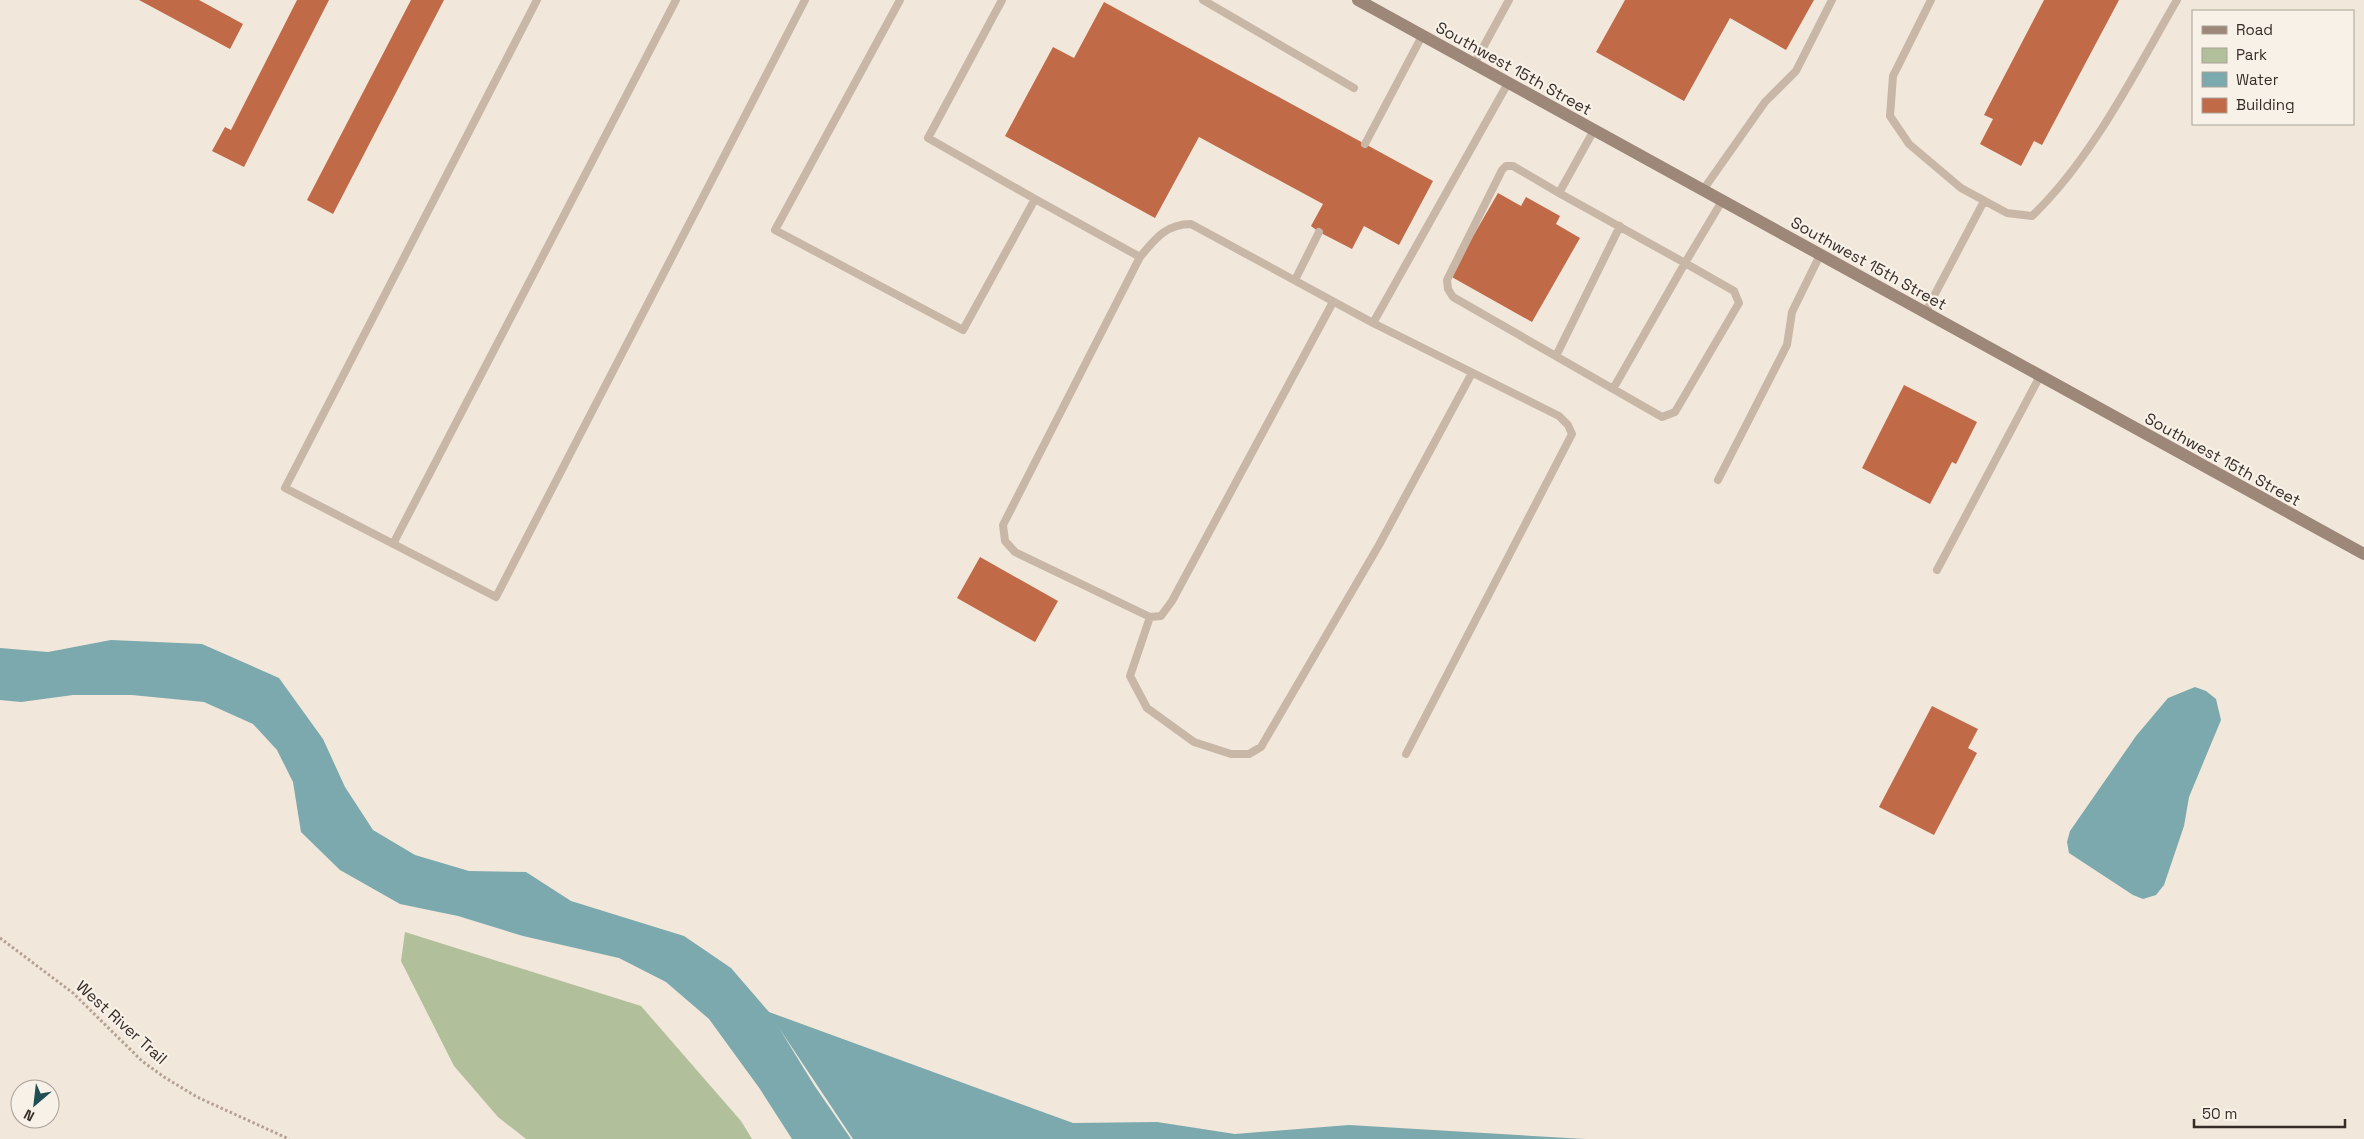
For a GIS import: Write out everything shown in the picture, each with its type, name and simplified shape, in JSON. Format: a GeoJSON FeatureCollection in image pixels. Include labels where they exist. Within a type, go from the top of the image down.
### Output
{"type":"FeatureCollection","features":[{"type":"Feature","properties":{"kind":"main road","name":"Southwest 15th Street"},"geometry":{"type":"LineString","coordinates":[[1362,1],[1422,36],[2364,554]]}},
{"type":"Feature","properties":{"kind":"lane"},"geometry":{"type":"LineString","coordinates":[[537,0],[285,488],[496,597],[805,0]]}},
{"type":"Feature","properties":{"kind":"lane"},"geometry":{"type":"LineString","coordinates":[[393,544],[676,0]]}},
{"type":"Feature","properties":{"kind":"lane"},"geometry":{"type":"LineString","coordinates":[[900,0],[775,230],[963,330],[1035,199]]}},
{"type":"Feature","properties":{"kind":"lane"},"geometry":{"type":"LineString","coordinates":[[1002,0],[928,138],[1140,257]]}},
{"type":"Feature","properties":{"kind":"lane"},"geometry":{"type":"LineString","coordinates":[[1203,0],[1354,88]]}},
{"type":"Feature","properties":{"kind":"lane"},"geometry":{"type":"LineString","coordinates":[[1474,64],[1509,0]]}},
{"type":"Feature","properties":{"kind":"lane"},"geometry":{"type":"LineString","coordinates":[[1703,190],[1765,102],[1796,71],[1832,0]]}},
{"type":"Feature","properties":{"kind":"lane"},"geometry":{"type":"LineString","coordinates":[[1931,0],[1893,76],[1890,116],[1909,144],[1961,188],[2008,213],[2032,216],[2067,180],[2120,98],[2177,0]]}},
{"type":"Feature","properties":{"kind":"lane"},"geometry":{"type":"LineString","coordinates":[[1365,144],[1422,36]]}},
{"type":"Feature","properties":{"kind":"lane"},"geometry":{"type":"LineString","coordinates":[[1373,323],[1508,83]]}},
{"type":"Feature","properties":{"kind":"lane"},"geometry":{"type":"LineString","coordinates":[[1560,193],[1594,130]]}},
{"type":"Feature","properties":{"kind":"lane"},"geometry":{"type":"LineString","coordinates":[[1506,166],[1513,166],[1620,226],[1734,291],[1739,303],[1675,412],[1662,417],[1453,297],[1448,289],[1447,280],[1502,170],[1506,166]]}},
{"type":"Feature","properties":{"kind":"lane"},"geometry":{"type":"LineString","coordinates":[[1613,389],[1722,201]]}},
{"type":"Feature","properties":{"kind":"lane"},"geometry":{"type":"LineString","coordinates":[[1925,313],[1984,201]]}},
{"type":"Feature","properties":{"kind":"lane"},"geometry":{"type":"LineString","coordinates":[[1333,302],[1172,601],[1161,616],[1150,618],[1015,552],[1005,541],[1003,526],[1140,257],[1159,233],[1178,224],[1191,224],[1373,323],[1559,416],[1568,425],[1572,434],[1406,754]]}},
{"type":"Feature","properties":{"kind":"lane"},"geometry":{"type":"LineString","coordinates":[[1556,356],[1620,226]]}},
{"type":"Feature","properties":{"kind":"lane"},"geometry":{"type":"LineString","coordinates":[[1295,280],[1319,232]]}},
{"type":"Feature","properties":{"kind":"lane"},"geometry":{"type":"LineString","coordinates":[[1718,480],[1787,345],[1792,312],[1820,255]]}},
{"type":"Feature","properties":{"kind":"lane"},"geometry":{"type":"LineString","coordinates":[[1150,618],[1130,676],[1147,708],[1194,742],[1231,754],[1249,754],[1262,747],[1380,545],[1472,373]]}},
{"type":"Feature","properties":{"kind":"lane"},"geometry":{"type":"LineString","coordinates":[[1937,570],[2040,376]]}},
{"type":"Feature","properties":{"kind":"path","name":"West River Trail"},"geometry":{"type":"LineString","coordinates":[[0,938],[73,993],[142,1060],[164,1077],[197,1097],[289,1139]]}},
{"type":"Feature","properties":{"kind":"green space"},"geometry":{"type":"Polygon","coordinates":[[[405,932],[641,1006],[741,1121],[752,1139],[526,1139],[498,1117],[454,1066],[401,961],[405,932]]]}},
{"type":"Feature","properties":{"kind":"water"},"geometry":{"type":"Polygon","coordinates":[[[111,640],[202,644],[279,678],[323,739],[345,787],[373,830],[415,855],[469,871],[526,872],[571,901],[684,936],[731,968],[769,1012],[1073,1123],[1157,1122],[1235,1134],[1349,1125],[1585,1139],[853,1139],[779,1028],[814,1085],[851,1139],[792,1139],[760,1089],[709,1019],[666,982],[619,958],[523,936],[458,916],[400,904],[340,870],[301,832],[293,782],[277,750],[253,724],[204,702],[132,695],[73,695],[21,702],[0,700],[0,648],[48,652],[111,640]]]}},
{"type":"Feature","properties":{"kind":"water"},"geometry":{"type":"Polygon","coordinates":[[[2195,687],[2206,691],[2216,699],[2221,720],[2189,797],[2184,826],[2164,885],[2156,895],[2143,899],[2133,895],[2069,853],[2067,842],[2070,831],[2136,736],[2168,698],[2195,687]]]}},
{"type":"Feature","properties":{"kind":"building"},"geometry":{"type":"Polygon","coordinates":[[[139,0],[199,0],[243,24],[230,49],[139,0]]]}},
{"type":"Feature","properties":{"kind":"building"},"geometry":{"type":"Polygon","coordinates":[[[297,0],[329,0],[244,167],[212,151],[225,127],[231,130],[297,0]]]}},
{"type":"Feature","properties":{"kind":"building"},"geometry":{"type":"Polygon","coordinates":[[[411,0],[444,0],[333,214],[307,200],[411,0]]]}},
{"type":"Feature","properties":{"kind":"building"},"geometry":{"type":"Polygon","coordinates":[[[1625,0],[1814,0],[1786,50],[1730,18],[1684,101],[1596,52],[1625,0]]]}},
{"type":"Feature","properties":{"kind":"building"},"geometry":{"type":"Polygon","coordinates":[[[2044,0],[2119,0],[2042,145],[2034,141],[2021,166],[1980,144],[1993,119],[1984,115],[2044,0]]]}},
{"type":"Feature","properties":{"kind":"building"},"geometry":{"type":"Polygon","coordinates":[[[1104,2],[1433,181],[1399,245],[1364,226],[1352,249],[1319,232],[1311,226],[1323,204],[1199,137],[1155,218],[1005,136],[1053,47],[1074,58],[1104,2]]]}},
{"type":"Feature","properties":{"kind":"building"},"geometry":{"type":"Polygon","coordinates":[[[1498,193],[1521,206],[1526,197],[1560,216],[1556,224],[1580,238],[1532,322],[1450,276],[1498,193]]]}},
{"type":"Feature","properties":{"kind":"building"},"geometry":{"type":"Polygon","coordinates":[[[1904,385],[1977,422],[1956,464],[1952,462],[1930,504],[1862,468],[1904,385]]]}},
{"type":"Feature","properties":{"kind":"building"},"geometry":{"type":"Polygon","coordinates":[[[980,557],[1058,601],[1035,642],[957,598],[980,557]]]}},
{"type":"Feature","properties":{"kind":"building"},"geometry":{"type":"Polygon","coordinates":[[[1932,706],[1978,729],[1968,748],[1977,753],[1934,835],[1879,807],[1932,706]]]}}]}
